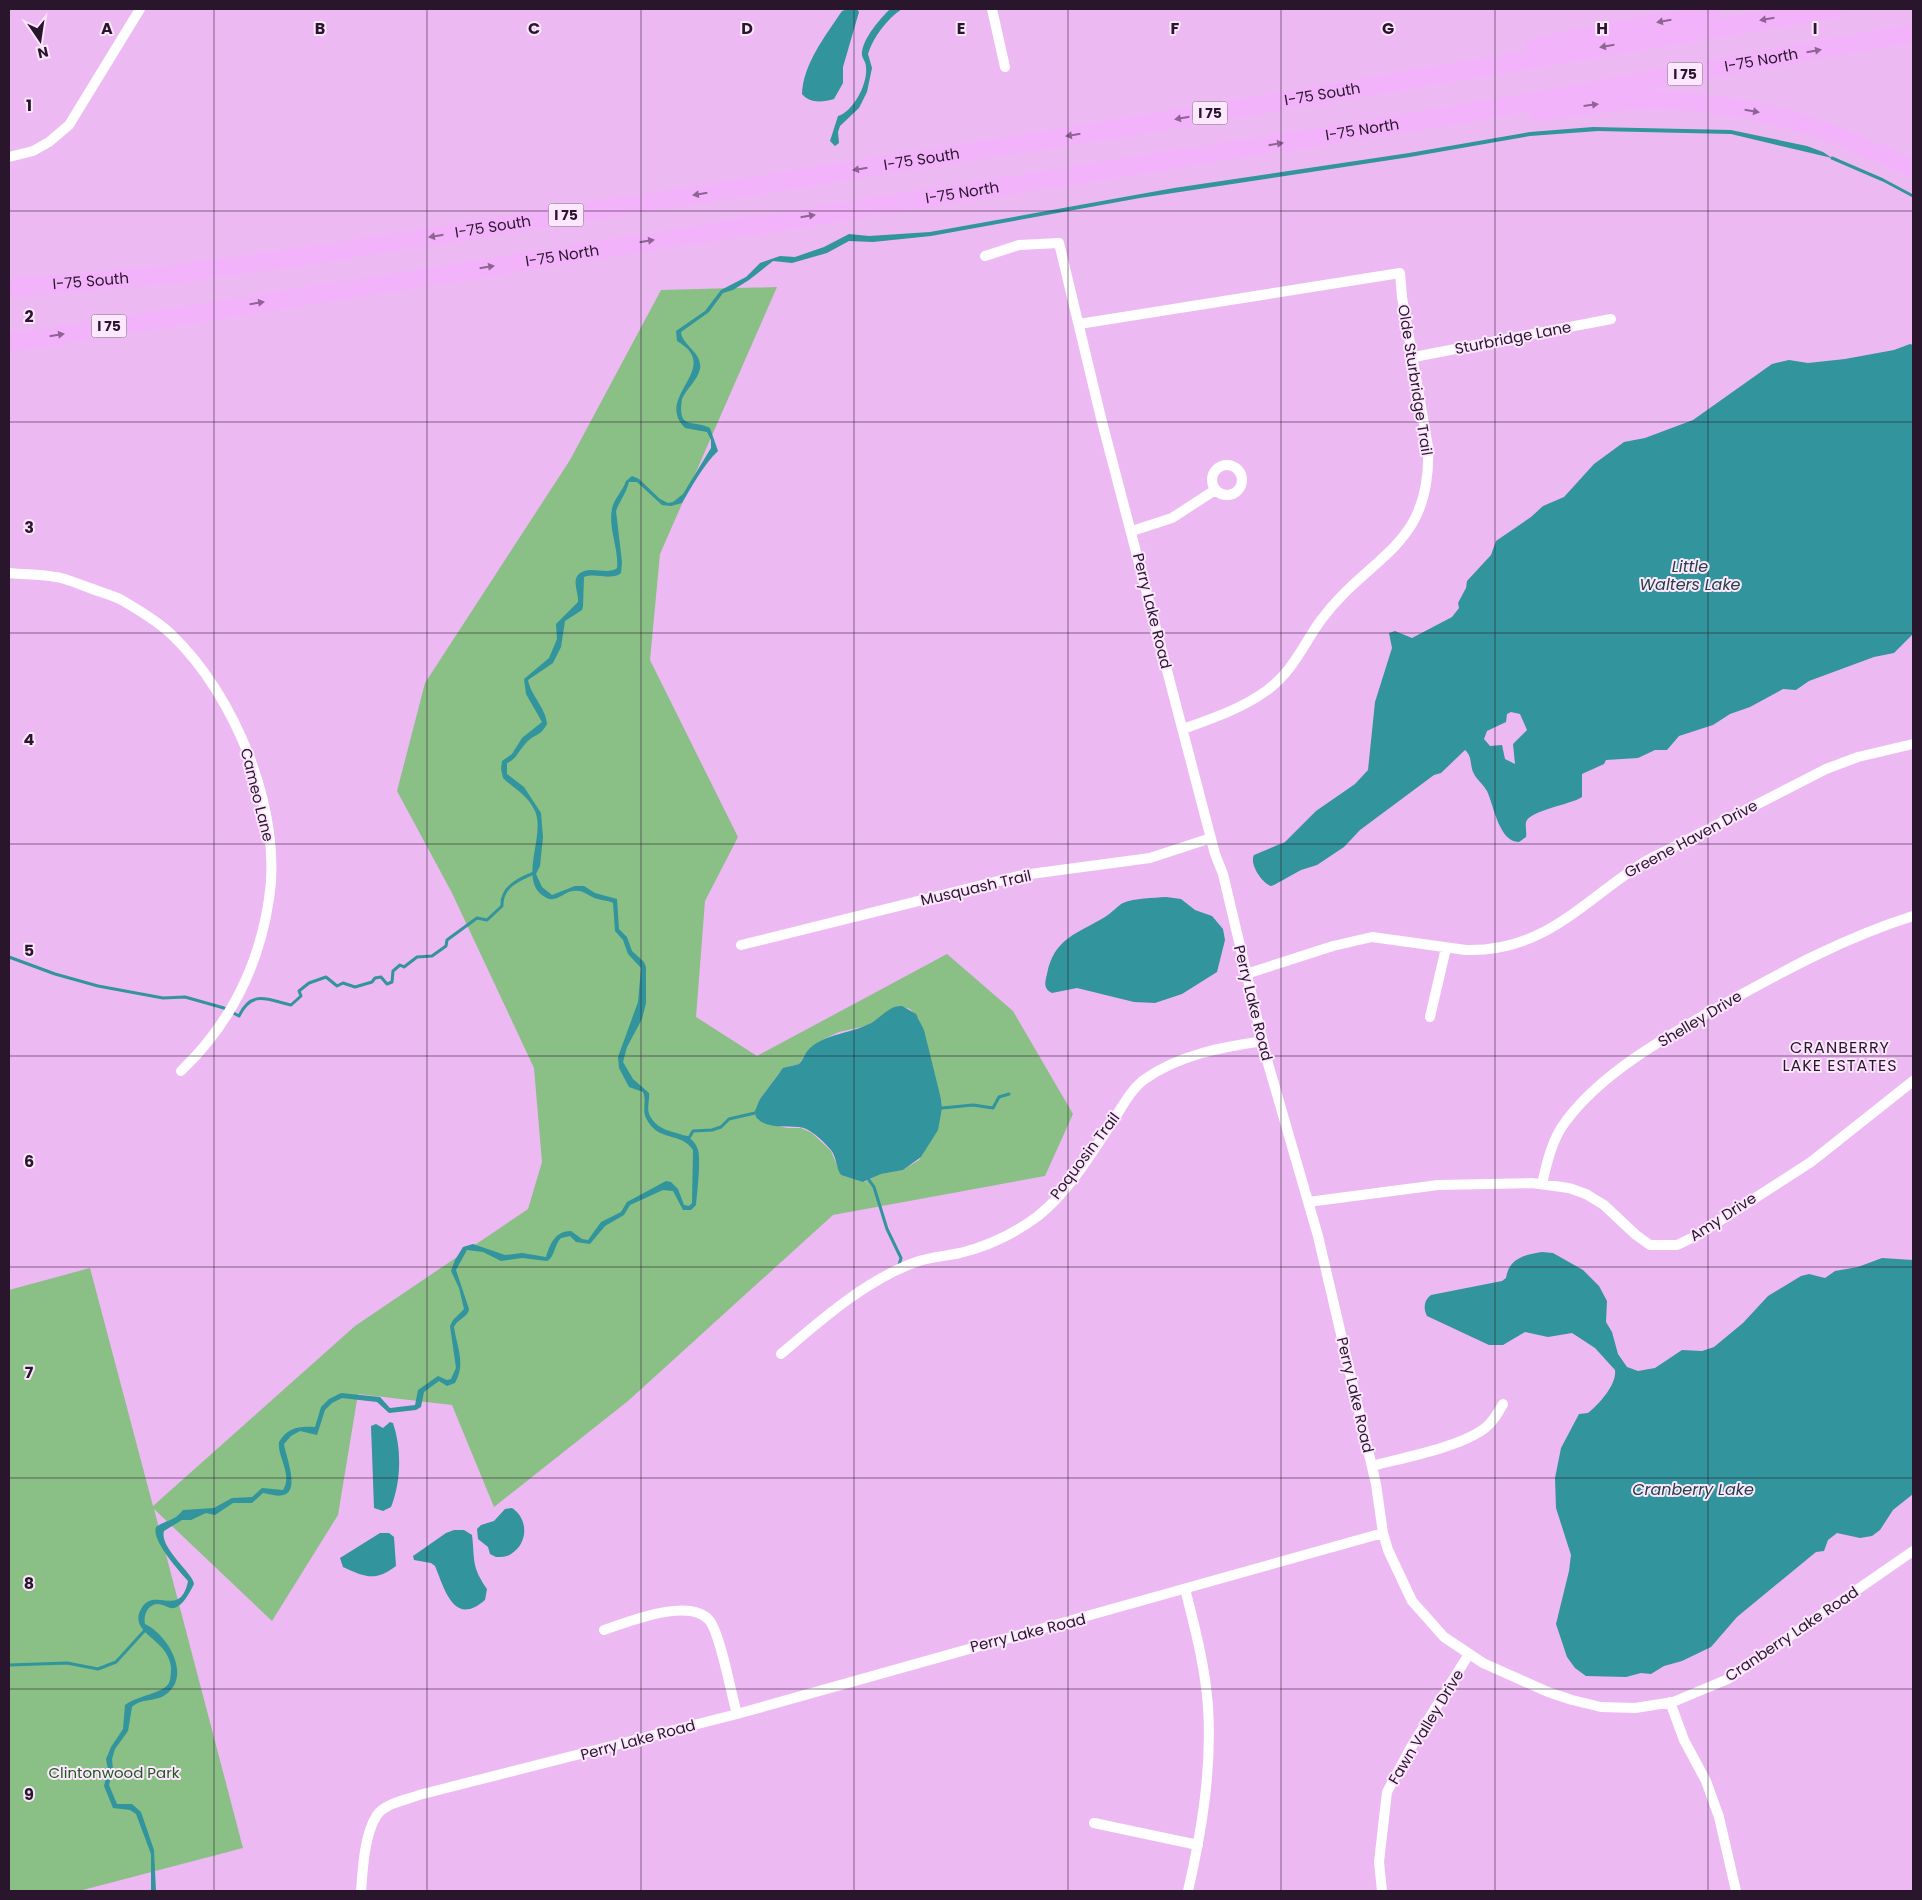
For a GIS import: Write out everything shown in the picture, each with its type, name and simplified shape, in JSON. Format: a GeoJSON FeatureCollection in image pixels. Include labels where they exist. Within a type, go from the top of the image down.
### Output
{"type":"FeatureCollection","features":[{"type":"Feature","properties":{"kind":"highway"},"geometry":{"type":"LineString","coordinates":[[1408,79],[1575,38],[1679,19],[1712,9]]}},
{"type":"Feature","properties":{"kind":"highway","name":"I-75 South"},"geometry":{"type":"LineString","coordinates":[[9,288],[166,274],[307,256],[1121,128],[1832,9]]}},
{"type":"Feature","properties":{"kind":"highway","name":"I-75 North"},"geometry":{"type":"LineString","coordinates":[[9,343],[1456,115],[1913,33]]}},
{"type":"Feature","properties":{"kind":"highway"},"geometry":{"type":"LineString","coordinates":[[1456,115],[1471,120],[1627,101],[1663,100],[1717,105],[1770,114],[1824,130],[1913,168]]}},
{"type":"Feature","properties":{"kind":"street"},"geometry":{"type":"LineString","coordinates":[[9,156],[33,151],[49,142],[69,125],[140,9]]}},
{"type":"Feature","properties":{"kind":"street"},"geometry":{"type":"LineString","coordinates":[[992,9],[1004,67]]}},
{"type":"Feature","properties":{"kind":"street","name":"Perry Lake Road"},"geometry":{"type":"LineString","coordinates":[[361,1891],[369,1834],[377,1814],[392,1804],[419,1795],[737,1714],[960,1650],[1057,1626],[1383,1533],[1381,1508],[1372,1466],[1318,1236],[1263,1041],[1223,874],[1211,838],[1163,659],[1132,531],[1092,385],[1059,242],[1019,245],[985,256]]}},
{"type":"Feature","properties":{"kind":"street","name":"Olde Sturbridge Trail"},"geometry":{"type":"LineString","coordinates":[[1079,324],[1400,273],[1402,297],[1414,357],[1428,447],[1429,472],[1422,504],[1398,546],[1336,602],[1321,620],[1296,661],[1267,691],[1226,713],[1183,729]]}},
{"type":"Feature","properties":{"kind":"street","name":"Sturbridge Lane"},"geometry":{"type":"LineString","coordinates":[[1414,357],[1611,319]]}},
{"type":"Feature","properties":{"kind":"street"},"geometry":{"type":"LineString","coordinates":[[1132,531],[1172,518],[1215,490]]}},
{"type":"Feature","properties":{"kind":"street","name":"Cameo Lane"},"geometry":{"type":"LineString","coordinates":[[9,573],[64,578],[124,601],[171,634],[210,678],[242,737],[251,758],[271,850],[270,898],[262,937],[234,1006],[201,1052],[181,1071]]}},
{"type":"Feature","properties":{"kind":"street","name":"Greene Haven Drive"},"geometry":{"type":"LineString","coordinates":[[1246,974],[1358,939],[1394,939],[1446,948],[1481,950],[1500,948],[1536,937],[1578,910],[1621,876],[1646,861],[1803,779],[1858,757],[1913,744]]}},
{"type":"Feature","properties":{"kind":"street","name":"Musquash Trail"},"geometry":{"type":"LineString","coordinates":[[741,946],[1023,875],[1150,858],[1211,838]]}},
{"type":"Feature","properties":{"kind":"street","name":"Shelley Drive"},"geometry":{"type":"LineString","coordinates":[[1542,1184],[1552,1149],[1565,1122],[1576,1108],[1608,1078],[1658,1044],[1751,989],[1875,928],[1913,916]]}},
{"type":"Feature","properties":{"kind":"street"},"geometry":{"type":"LineString","coordinates":[[1430,1017],[1446,948]]}},
{"type":"Feature","properties":{"kind":"street","name":"Poquosin Trail"},"geometry":{"type":"LineString","coordinates":[[781,1354],[844,1302],[878,1281],[919,1261],[990,1244],[1012,1234],[1039,1215],[1063,1190],[1089,1157],[1130,1095],[1144,1080],[1196,1054],[1263,1041]]}},
{"type":"Feature","properties":{"kind":"street","name":"Amy Drive"},"geometry":{"type":"LineString","coordinates":[[1308,1202],[1438,1186],[1498,1183],[1542,1184],[1569,1188],[1586,1194],[1604,1205],[1636,1235],[1650,1245],[1676,1246],[1696,1236],[1810,1162],[1913,1081]]}},
{"type":"Feature","properties":{"kind":"street"},"geometry":{"type":"LineString","coordinates":[[1372,1466],[1457,1442],[1484,1429],[1496,1417],[1503,1404]]}},
{"type":"Feature","properties":{"kind":"street","name":"Cranberry Lake Road"},"geometry":{"type":"LineString","coordinates":[[1383,1533],[1388,1550],[1412,1601],[1424,1618],[1444,1637],[1469,1654],[1517,1679],[1572,1700],[1601,1707],[1634,1708],[1670,1702],[1728,1679],[1913,1551]]}},
{"type":"Feature","properties":{"kind":"street"},"geometry":{"type":"LineString","coordinates":[[1185,1589],[1200,1649],[1208,1705],[1208,1774],[1198,1845],[1188,1891]]}},
{"type":"Feature","properties":{"kind":"street"},"geometry":{"type":"LineString","coordinates":[[604,1630],[674,1611],[694,1611],[710,1620],[718,1640],[737,1714]]}},
{"type":"Feature","properties":{"kind":"street","name":"Fawn Valley Drive"},"geometry":{"type":"LineString","coordinates":[[1382,1891],[1379,1862],[1387,1792],[1410,1749],[1469,1654]]}},
{"type":"Feature","properties":{"kind":"street"},"geometry":{"type":"LineString","coordinates":[[1670,1702],[1684,1740],[1706,1782],[1719,1817],[1736,1891]]}},
{"type":"Feature","properties":{"kind":"street"},"geometry":{"type":"LineString","coordinates":[[1094,1823],[1198,1845]]}},
{"type":"Feature","properties":{"kind":"green space","name":"Clintonwood Park"},"geometry":{"type":"Polygon","coordinates":[[[777,287],[660,554],[650,660],[738,837],[705,901],[696,1017],[757,1056],[947,954],[1013,1011],[1073,1114],[1045,1176],[833,1215],[628,1401],[494,1507],[452,1405],[358,1394],[338,1515],[272,1621],[154,1509],[243,1848],[79,1891],[9,1891],[9,1290],[90,1268],[153,1506],[355,1326],[528,1209],[542,1162],[534,1068],[452,893],[397,791],[425,683],[570,460],[661,290],[777,287]],[[898,1006],[866,1026],[839,1032],[810,1048],[799,1064],[790,1066],[779,1073],[760,1099],[758,1120],[787,1128],[801,1128],[812,1133],[831,1151],[841,1175],[865,1182],[880,1174],[903,1170],[919,1160],[942,1108],[919,1019],[910,1009],[898,1006]]]}},
{"type":"Feature","properties":{"kind":"water"},"geometry":{"type":"Polygon","coordinates":[[[857,9],[859,12],[843,67],[843,83],[834,99],[813,101],[802,94],[806,72],[816,50],[842,11],[857,9]]]}},
{"type":"Feature","properties":{"kind":"water"},"geometry":{"type":"Polygon","coordinates":[[[890,9],[902,9],[886,23],[873,41],[868,54],[872,68],[867,92],[859,108],[840,126],[838,132],[839,143],[835,146],[830,141],[838,116],[854,103],[865,81],[866,67],[862,54],[863,46],[873,29],[890,9]]]}},
{"type":"Feature","properties":{"kind":"water"},"geometry":{"type":"Polygon","coordinates":[[[1593,127],[1731,130],[1807,146],[1823,152],[1832,158],[1731,134],[1598,131],[1530,136],[1410,157],[1140,198],[931,236],[873,242],[849,241],[827,253],[792,263],[773,261],[749,280],[733,290],[723,293],[709,312],[681,332],[684,341],[695,353],[700,363],[697,377],[682,399],[682,416],[688,422],[710,428],[718,451],[703,469],[682,503],[671,506],[662,505],[637,482],[629,482],[616,511],[622,562],[621,573],[613,576],[594,575],[584,577],[582,610],[565,621],[561,647],[553,663],[528,680],[544,713],[547,724],[539,734],[526,743],[513,760],[507,763],[507,774],[524,787],[541,813],[543,837],[540,866],[536,874],[542,887],[552,895],[575,886],[584,886],[595,893],[617,899],[619,929],[627,937],[632,951],[644,962],[646,967],[646,1003],[642,1019],[627,1047],[623,1062],[633,1079],[649,1093],[649,1113],[655,1123],[669,1131],[690,1138],[695,1143],[699,1161],[696,1205],[691,1210],[683,1210],[673,1191],[663,1190],[630,1205],[624,1215],[605,1226],[590,1244],[576,1242],[570,1236],[561,1238],[552,1257],[547,1261],[522,1258],[501,1261],[483,1252],[467,1250],[456,1270],[469,1309],[467,1314],[454,1327],[460,1362],[460,1369],[455,1383],[447,1386],[439,1381],[424,1392],[421,1407],[416,1410],[389,1413],[377,1402],[342,1398],[332,1403],[325,1410],[317,1435],[300,1431],[291,1436],[284,1444],[291,1472],[291,1487],[288,1492],[278,1496],[263,1493],[252,1503],[233,1503],[215,1515],[206,1513],[191,1520],[182,1520],[164,1531],[166,1545],[188,1573],[194,1584],[186,1598],[177,1607],[172,1608],[160,1604],[151,1606],[146,1614],[145,1624],[153,1629],[168,1646],[174,1656],[177,1677],[173,1687],[165,1695],[157,1699],[140,1702],[132,1707],[128,1731],[115,1749],[112,1759],[113,1770],[109,1785],[117,1804],[132,1804],[141,1812],[154,1850],[156,1891],[151,1891],[151,1854],[136,1814],[130,1810],[113,1808],[104,1786],[108,1770],[106,1759],[111,1747],[123,1729],[125,1705],[162,1689],[169,1683],[170,1679],[171,1667],[168,1657],[140,1626],[138,1619],[145,1603],[151,1600],[172,1601],[179,1599],[184,1593],[188,1581],[162,1547],[158,1540],[156,1527],[173,1519],[183,1510],[214,1508],[232,1498],[252,1497],[262,1488],[283,1490],[286,1484],[286,1472],[280,1454],[279,1442],[286,1433],[294,1428],[315,1427],[321,1407],[329,1399],[341,1393],[380,1397],[390,1408],[415,1405],[418,1390],[438,1376],[447,1380],[451,1379],[456,1368],[450,1326],[464,1309],[459,1288],[451,1271],[463,1247],[473,1244],[505,1255],[522,1253],[546,1257],[551,1243],[561,1233],[571,1231],[582,1239],[588,1240],[601,1222],[621,1212],[627,1202],[666,1181],[671,1182],[678,1189],[684,1205],[689,1206],[692,1203],[693,1150],[682,1140],[663,1134],[651,1126],[645,1115],[643,1092],[629,1087],[619,1068],[618,1057],[638,1002],[641,968],[628,954],[623,940],[615,931],[613,903],[577,891],[549,899],[537,890],[533,880],[532,869],[537,833],[535,811],[525,796],[503,778],[501,769],[502,761],[512,754],[522,738],[542,722],[526,694],[524,679],[549,658],[557,639],[556,624],[578,602],[576,578],[587,570],[609,571],[617,568],[611,516],[613,505],[626,481],[632,476],[639,479],[660,499],[668,503],[673,502],[683,494],[711,448],[711,440],[707,432],[685,428],[677,416],[677,405],[692,372],[694,361],[690,351],[677,341],[676,331],[705,311],[721,290],[746,277],[760,263],[780,256],[795,257],[824,247],[849,234],[869,236],[930,232],[1174,188],[1409,153],[1530,132],[1593,127]]]}},
{"type":"Feature","properties":{"kind":"water","name":"Little Walters Lake"},"geometry":{"type":"Polygon","coordinates":[[[1910,344],[1913,345],[1913,634],[1894,653],[1874,657],[1809,681],[1796,690],[1783,689],[1750,707],[1730,714],[1713,725],[1679,736],[1667,750],[1655,750],[1638,758],[1606,760],[1604,764],[1582,774],[1582,797],[1542,811],[1529,818],[1526,822],[1526,837],[1519,842],[1512,840],[1502,830],[1487,791],[1474,775],[1470,757],[1465,750],[1441,773],[1434,775],[1360,830],[1344,847],[1317,865],[1301,870],[1271,886],[1260,877],[1253,863],[1254,855],[1285,842],[1316,811],[1355,784],[1368,770],[1375,702],[1392,648],[1389,633],[1395,631],[1412,638],[1452,617],[1459,608],[1458,603],[1466,588],[1467,581],[1491,555],[1496,541],[1531,517],[1543,506],[1564,497],[1594,464],[1624,442],[1645,438],[1693,420],[1772,364],[1789,360],[1808,363],[1845,359],[1894,350],[1910,344]],[[1511,712],[1507,714],[1506,722],[1487,731],[1484,739],[1490,746],[1502,745],[1505,759],[1515,764],[1513,744],[1527,730],[1520,714],[1511,712]]]}},
{"type":"Feature","properties":{"kind":"water"},"geometry":{"type":"Polygon","coordinates":[[[1166,897],[1181,899],[1195,910],[1212,916],[1223,929],[1225,940],[1217,972],[1182,994],[1155,1003],[1134,1002],[1077,988],[1052,993],[1047,989],[1045,982],[1050,962],[1055,952],[1068,938],[1108,915],[1123,903],[1138,899],[1166,897]]]}},
{"type":"Feature","properties":{"kind":"water"},"geometry":{"type":"Polygon","coordinates":[[[902,1006],[916,1014],[924,1030],[941,1099],[942,1108],[938,1130],[921,1157],[903,1170],[881,1174],[863,1182],[841,1175],[831,1150],[811,1132],[798,1127],[772,1126],[756,1117],[755,1111],[760,1099],[783,1068],[799,1064],[808,1050],[824,1039],[873,1022],[893,1008],[902,1006]]]}},
{"type":"Feature","properties":{"kind":"water","name":"Cranberry Lake"},"geometry":{"type":"Polygon","coordinates":[[[1542,1252],[1553,1253],[1583,1270],[1599,1286],[1607,1301],[1606,1322],[1612,1332],[1618,1354],[1627,1367],[1638,1371],[1655,1368],[1682,1350],[1702,1351],[1714,1347],[1743,1323],[1768,1296],[1801,1276],[1809,1274],[1825,1278],[1835,1271],[1858,1267],[1882,1258],[1913,1260],[1913,1494],[1893,1510],[1880,1530],[1872,1536],[1860,1538],[1837,1533],[1828,1540],[1824,1551],[1816,1552],[1737,1617],[1711,1647],[1682,1661],[1664,1666],[1651,1674],[1641,1673],[1626,1677],[1586,1676],[1575,1668],[1567,1657],[1556,1624],[1571,1555],[1556,1508],[1555,1478],[1561,1448],[1579,1414],[1588,1413],[1597,1405],[1610,1388],[1615,1376],[1615,1370],[1595,1348],[1572,1333],[1548,1337],[1525,1332],[1503,1345],[1489,1345],[1427,1316],[1425,1310],[1425,1304],[1431,1295],[1502,1281],[1506,1278],[1510,1266],[1518,1259],[1542,1252]]]}},
{"type":"Feature","properties":{"kind":"water"},"geometry":{"type":"Polygon","coordinates":[[[390,1422],[393,1423],[396,1433],[399,1465],[397,1487],[391,1507],[383,1511],[374,1508],[371,1426],[376,1424],[383,1428],[390,1422]]]}},
{"type":"Feature","properties":{"kind":"water"},"geometry":{"type":"Polygon","coordinates":[[[512,1508],[518,1513],[524,1525],[523,1538],[517,1550],[506,1556],[496,1557],[490,1554],[488,1547],[478,1539],[477,1529],[481,1525],[494,1521],[505,1509],[512,1508]]]}},
{"type":"Feature","properties":{"kind":"water"},"geometry":{"type":"Polygon","coordinates":[[[454,1530],[464,1530],[472,1535],[476,1568],[487,1589],[485,1600],[474,1607],[466,1609],[458,1607],[452,1602],[435,1566],[431,1563],[414,1560],[413,1556],[446,1533],[454,1530]]]}},
{"type":"Feature","properties":{"kind":"water"},"geometry":{"type":"Polygon","coordinates":[[[380,1533],[389,1533],[394,1537],[396,1566],[376,1576],[364,1575],[343,1567],[340,1558],[380,1533]]]}},
{"type":"Feature","properties":{"kind":"waterway"},"geometry":{"type":"LineString","coordinates":[[1832,158],[1883,180],[1913,196]]}},
{"type":"Feature","properties":{"kind":"waterway"},"geometry":{"type":"LineString","coordinates":[[9,957],[55,974],[98,986],[163,998],[185,997],[224,1008],[239,1016],[249,1002],[255,999],[268,999],[291,1005],[301,996],[299,991],[309,983],[326,977],[337,986],[343,983],[355,987],[381,977],[387,984],[392,982],[393,971],[400,965],[404,967],[417,957],[432,956],[446,946],[447,940],[477,918],[487,920],[502,906],[502,899],[508,889],[517,881],[534,873]]}},
{"type":"Feature","properties":{"kind":"waterway"},"geometry":{"type":"LineString","coordinates":[[942,1108],[973,1105],[993,1108],[999,1097],[1009,1094]]}},
{"type":"Feature","properties":{"kind":"waterway"},"geometry":{"type":"LineString","coordinates":[[685,1137],[689,1138],[693,1131],[712,1130],[721,1127],[729,1119],[755,1113]]}},
{"type":"Feature","properties":{"kind":"waterway"},"geometry":{"type":"LineString","coordinates":[[869,1180],[874,1187],[887,1229],[901,1258],[899,1265]]}},
{"type":"Feature","properties":{"kind":"waterway"},"geometry":{"type":"LineString","coordinates":[[9,1665],[67,1663],[98,1669],[116,1662],[146,1629]]}},
{"type":"Feature","properties":{"kind":"district","name":"CRANBERRY LAKE ESTATES"},"geometry":{"type":"Point","coordinates":[1840,1056]}}]}
